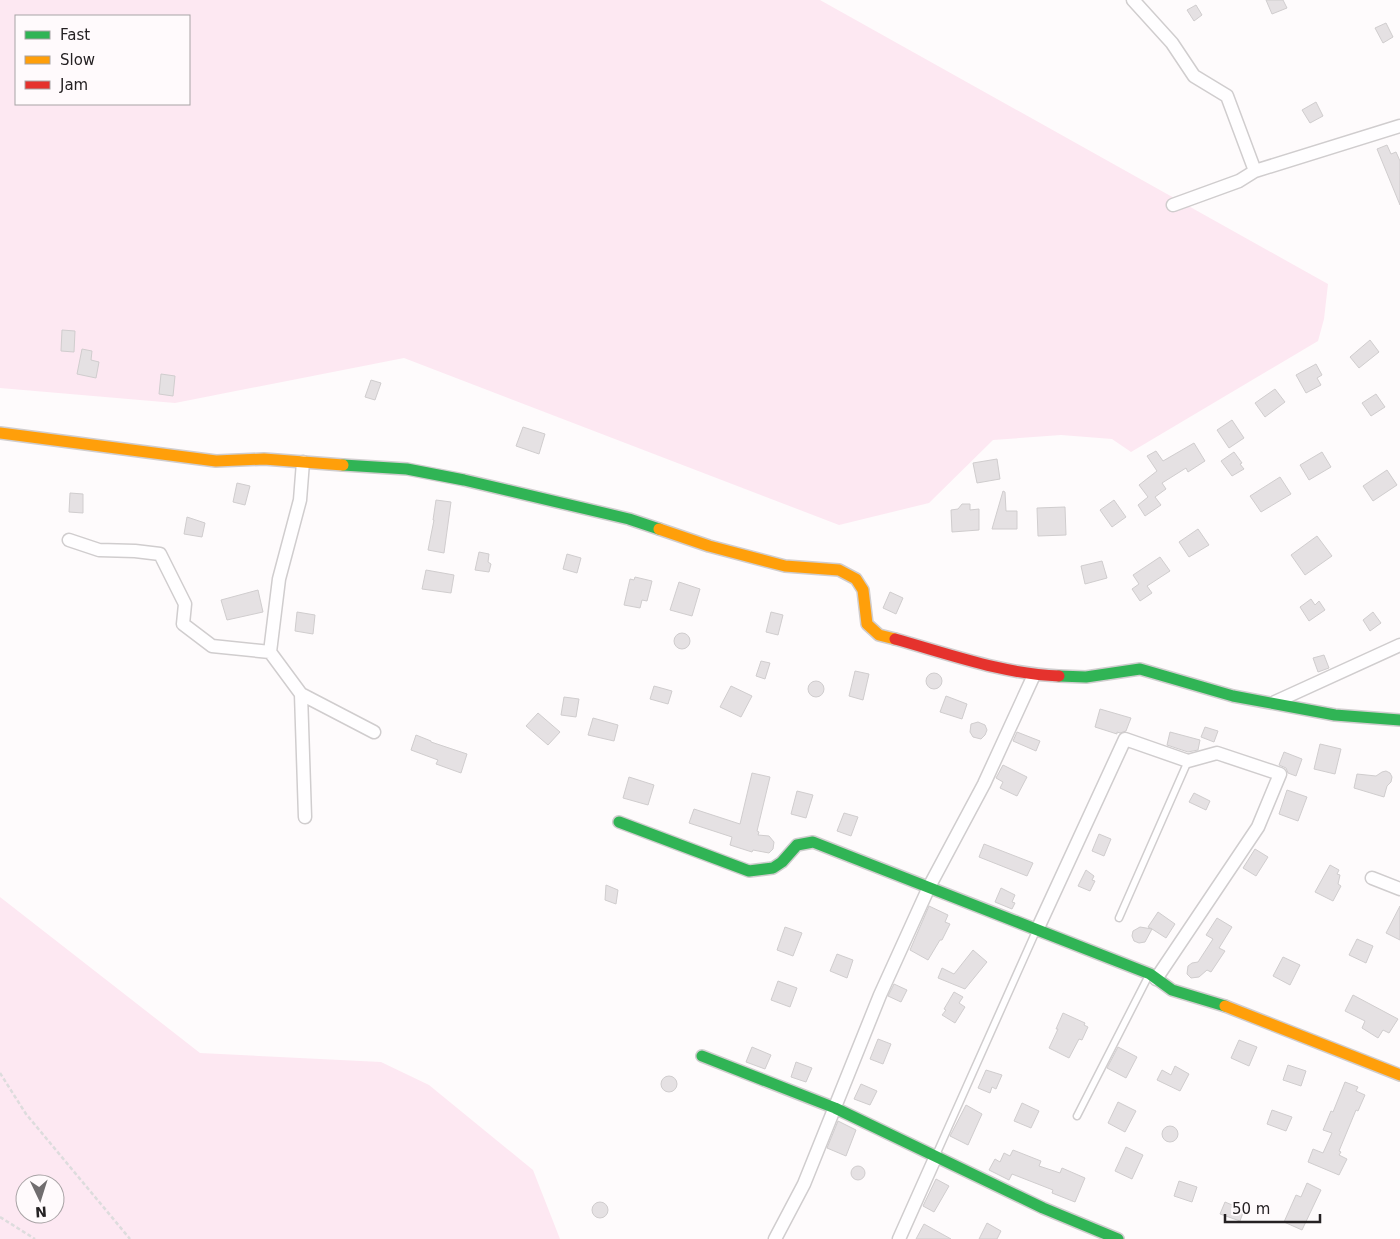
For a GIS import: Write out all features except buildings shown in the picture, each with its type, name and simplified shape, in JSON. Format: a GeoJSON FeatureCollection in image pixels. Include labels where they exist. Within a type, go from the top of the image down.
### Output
{"type":"FeatureCollection","features":[{"type":"Feature","properties":{"kind":"street"},"geometry":{"type":"LineString","coordinates":[[1132,0],[1172,43],[1194,76],[1227,96],[1255,171]]}},
{"type":"Feature","properties":{"kind":"street"},"geometry":{"type":"LineString","coordinates":[[1173,205],[1239,181],[1255,171],[1400,126]]}},
{"type":"Feature","properties":{"kind":"street"},"geometry":{"type":"LineString","coordinates":[[0,427],[26,436]]}},
{"type":"Feature","properties":{"kind":"street"},"geometry":{"type":"LineString","coordinates":[[0,433],[216,461],[264,459],[407,469],[464,480],[629,519],[708,546],[785,566],[839,570],[856,580],[863,590],[867,624],[879,635],[1011,671],[1034,675],[1086,677],[1140,669],[1234,696],[1275,702],[1335,715],[1400,720]]}},
{"type":"Feature","properties":{"kind":"street"},"geometry":{"type":"LineString","coordinates":[[303,462],[300,500],[279,579],[270,652],[300,694],[374,732]]}},
{"type":"Feature","properties":{"kind":"street"},"geometry":{"type":"LineString","coordinates":[[69,540],[99,550],[160,554],[185,604],[183,624],[212,646],[270,652]]}},
{"type":"Feature","properties":{"kind":"street"},"geometry":{"type":"LineString","coordinates":[[1275,702],[1400,646]]}},
{"type":"Feature","properties":{"kind":"street"},"geometry":{"type":"LineString","coordinates":[[775,1239],[804,1184],[880,995],[929,887],[984,784],[1034,675]]}},
{"type":"Feature","properties":{"kind":"street"},"geometry":{"type":"LineString","coordinates":[[300,694],[305,818]]}},
{"type":"Feature","properties":{"kind":"street"},"geometry":{"type":"LineString","coordinates":[[1037,930],[1124,739],[1188,761],[1217,754],[1280,774],[1258,826],[1153,977]]}},
{"type":"Feature","properties":{"kind":"street"},"geometry":{"type":"LineString","coordinates":[[619,822],[749,871],[766,871],[779,867],[797,845],[812,842],[1153,977],[1172,990],[1223,1005],[1400,1074]]}},
{"type":"Feature","properties":{"kind":"street"},"geometry":{"type":"LineString","coordinates":[[1372,878],[1400,889]]}},
{"type":"Feature","properties":{"kind":"street"},"geometry":{"type":"LineString","coordinates":[[702,1056],[835,1108],[1043,1208],[1118,1239]]}},
{"type":"Feature","properties":{"kind":"street"},"geometry":{"type":"LineString","coordinates":[[899,1239],[936,1156]]}},
{"type":"Feature","properties":{"kind":"lane"},"geometry":{"type":"LineString","coordinates":[[1119,918],[1188,761]]}},
{"type":"Feature","properties":{"kind":"lane"},"geometry":{"type":"LineString","coordinates":[[936,1156],[1037,930]]}},
{"type":"Feature","properties":{"kind":"lane"},"geometry":{"type":"LineString","coordinates":[[1077,1116],[1153,977]]}},
{"type":"Feature","properties":{"kind":"path"},"geometry":{"type":"LineString","coordinates":[[0,1073],[26,1114],[130,1239]]}},
{"type":"Feature","properties":{"kind":"path"},"geometry":{"type":"LineString","coordinates":[[0,1217],[35,1239]]}},
{"type":"Feature","properties":{"kind":"shaded area"},"geometry":{"type":"Polygon","coordinates":[[[0,0],[820,0],[1328,284],[1324,319],[1318,341],[1131,452],[1112,439],[1061,435],[993,440],[929,503],[839,525],[404,358],[175,403],[0,388],[0,0]]]}},
{"type":"Feature","properties":{"kind":"shaded area"},"geometry":{"type":"Polygon","coordinates":[[[0,897],[200,1053],[381,1062],[429,1085],[533,1170],[560,1239],[0,1239],[0,897]]]}},
{"type":"Feature","properties":{"kind":"traffic: fast"},"geometry":{"type":"LineString","coordinates":[[343,465],[407,469],[464,480],[629,519],[659,529]]}},
{"type":"Feature","properties":{"kind":"traffic: fast"},"geometry":{"type":"LineString","coordinates":[[1059,676],[1086,677],[1140,669],[1233,696],[1335,715],[1400,720]]}},
{"type":"Feature","properties":{"kind":"traffic: fast"},"geometry":{"type":"LineString","coordinates":[[619,822],[749,871],[773,868],[782,862],[797,845],[813,842],[1150,974],[1172,990],[1225,1006]]}},
{"type":"Feature","properties":{"kind":"traffic: fast"},"geometry":{"type":"LineString","coordinates":[[702,1056],[835,1108],[1043,1208],[1118,1239]]}},
{"type":"Feature","properties":{"kind":"traffic: slow"},"geometry":{"type":"LineString","coordinates":[[0,433],[216,461],[264,459],[343,465]]}},
{"type":"Feature","properties":{"kind":"traffic: slow"},"geometry":{"type":"LineString","coordinates":[[659,529],[709,546],[785,566],[839,570],[856,579],[863,590],[867,624],[879,635],[895,639]]}},
{"type":"Feature","properties":{"kind":"traffic: slow"},"geometry":{"type":"LineString","coordinates":[[1225,1006],[1400,1075]]}},
{"type":"Feature","properties":{"kind":"traffic: jam"},"geometry":{"type":"LineString","coordinates":[[895,639],[997,667],[1059,676]]}}]}
